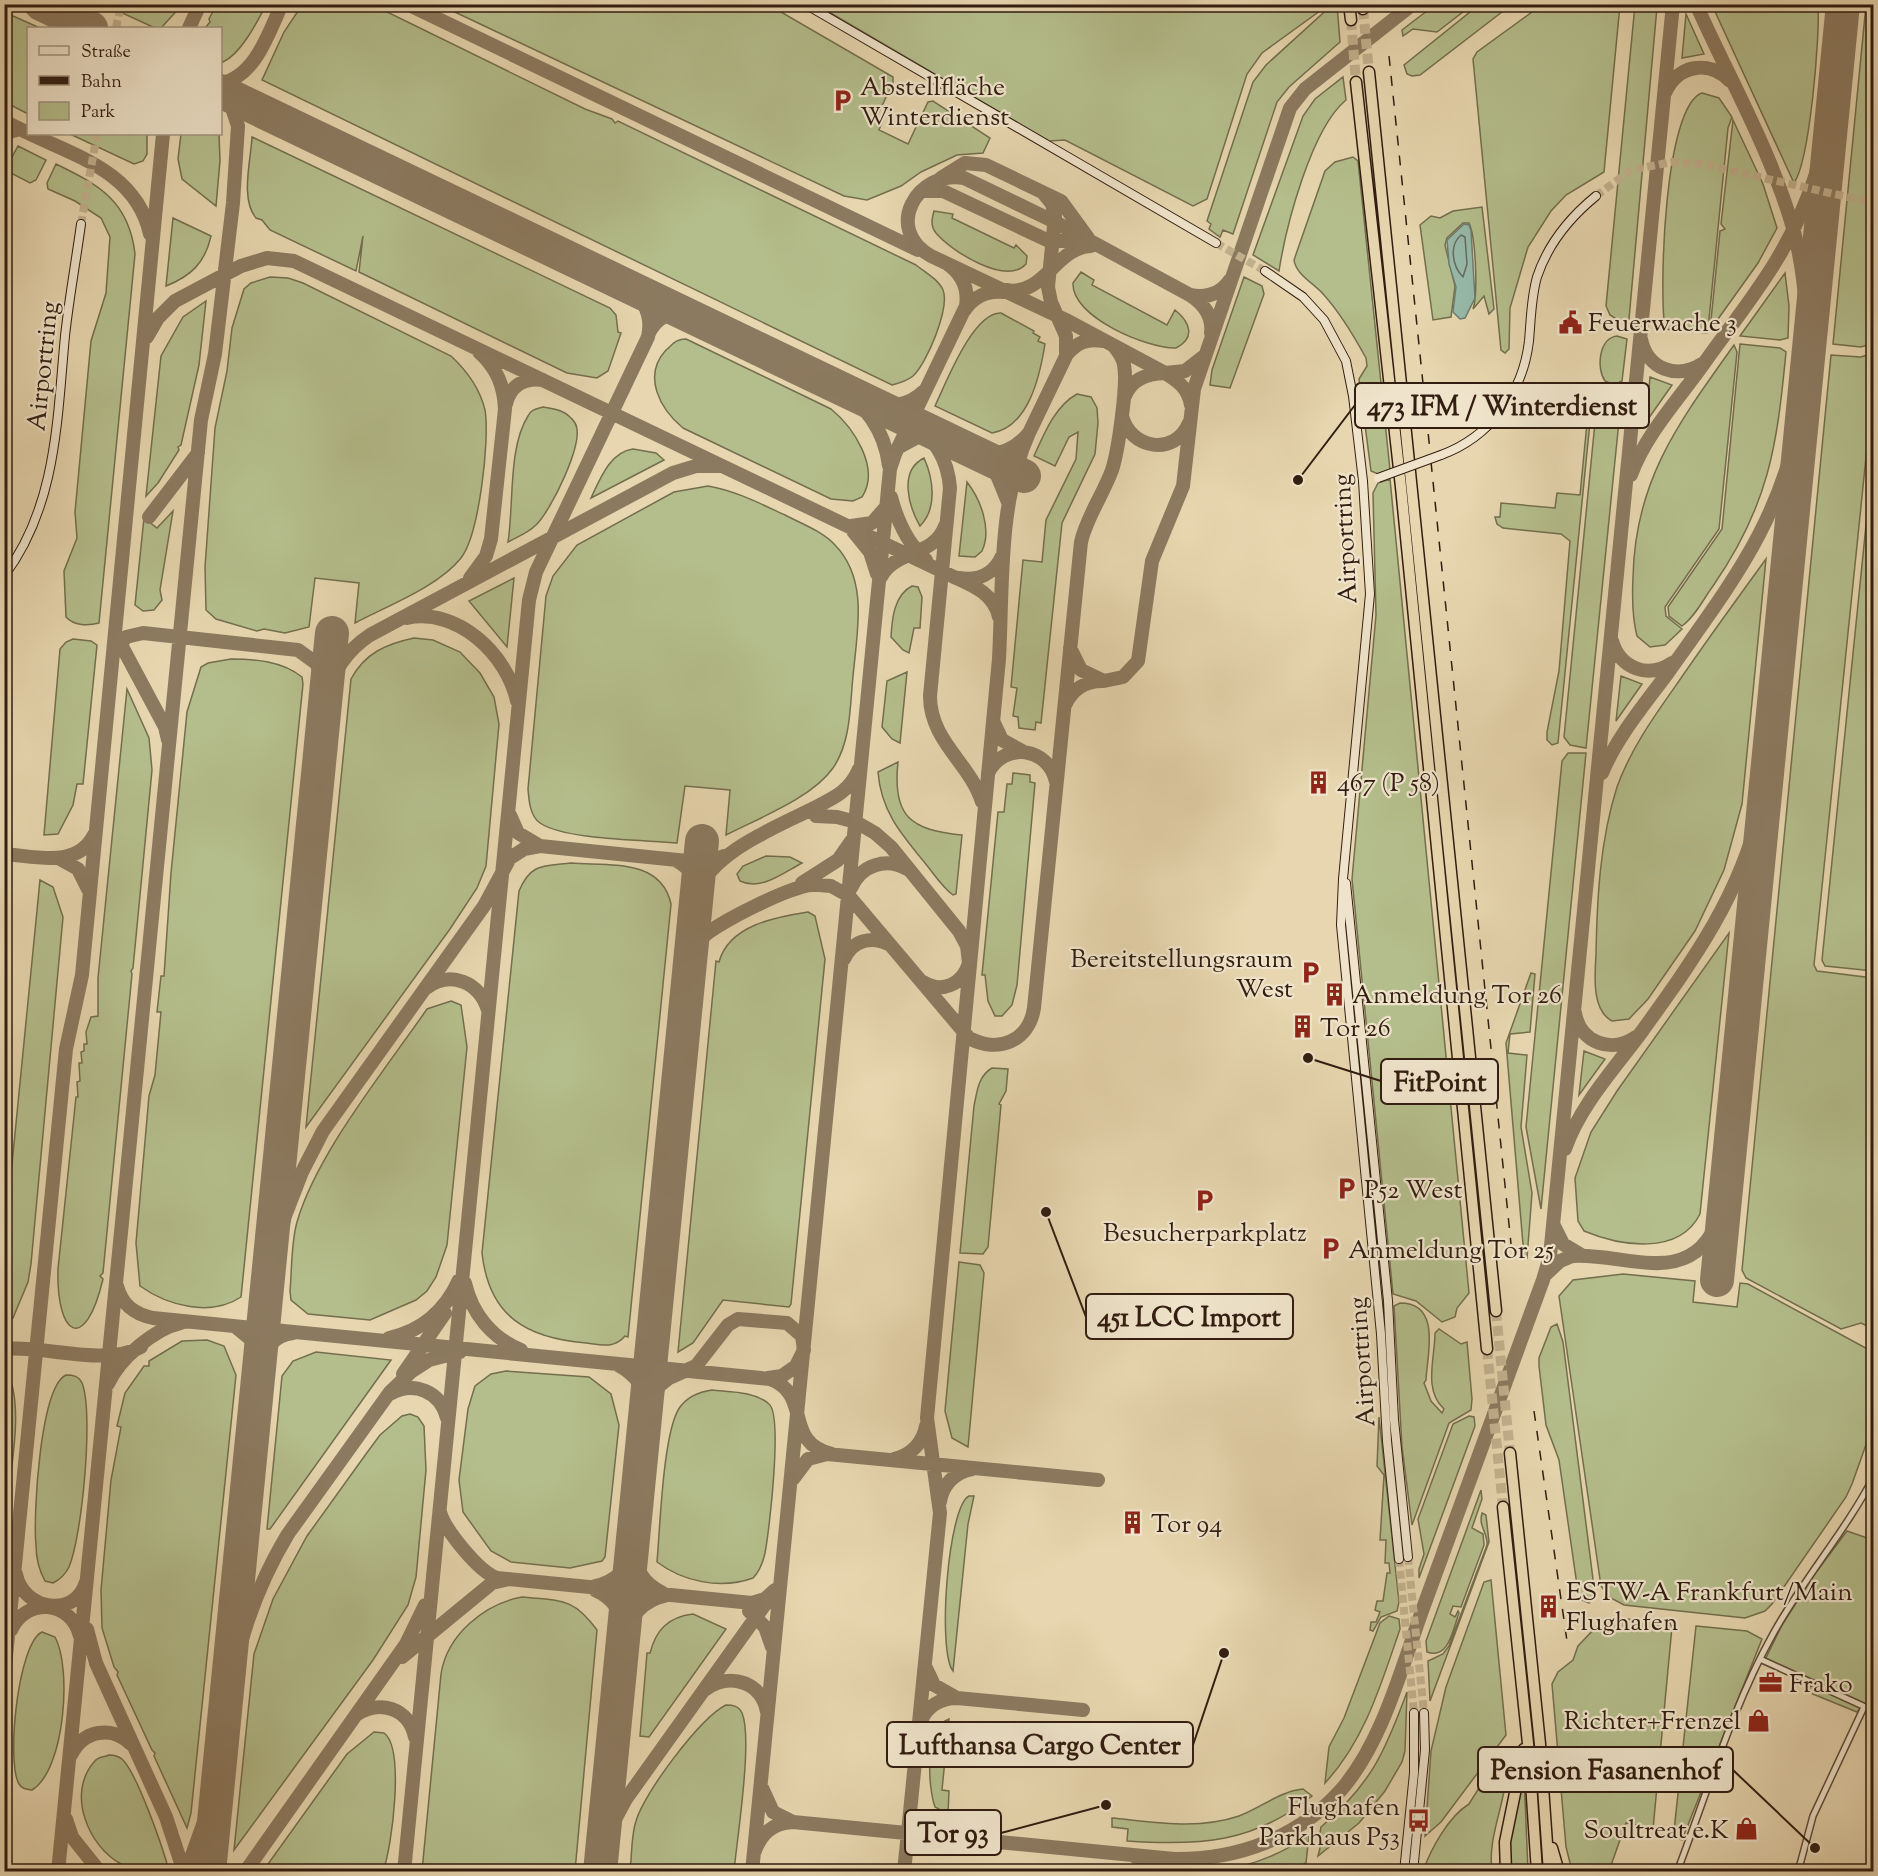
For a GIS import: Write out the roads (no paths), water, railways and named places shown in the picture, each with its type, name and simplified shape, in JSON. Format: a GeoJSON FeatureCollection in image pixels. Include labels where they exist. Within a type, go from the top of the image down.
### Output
{"type":"FeatureCollection","features":[{"type":"Feature","properties":{"kind":"highway"},"geometry":{"type":"LineString","coordinates":[[1349,4],[1351,20]]}},
{"type":"Feature","properties":{"kind":"highway"},"geometry":{"type":"LineString","coordinates":[[1369,72],[1496,1311]]}},
{"type":"Feature","properties":{"kind":"highway"},"geometry":{"type":"LineString","coordinates":[[1356,82],[1401,487],[1486,1349]]}},
{"type":"Feature","properties":{"kind":"highway"},"geometry":{"type":"LineString","coordinates":[[1510,1454],[1545,1803],[1549,1872]]}},
{"type":"Feature","properties":{"kind":"highway"},"geometry":{"type":"LineString","coordinates":[[1503,1507],[1526,1721],[1537,1872]]}},
{"type":"Feature","properties":{"kind":"highway"},"geometry":{"type":"LineString","coordinates":[[1506,1872],[1504,1842],[1520,1776],[1526,1721]]}},
{"type":"Feature","properties":{"kind":"highway"},"geometry":{"type":"LineString","coordinates":[[1545,1803],[1559,1872]]}},
{"type":"Feature","properties":{"kind":"street"},"geometry":{"type":"LineString","coordinates":[[805,4],[1216,243]]}},
{"type":"Feature","properties":{"kind":"street"},"geometry":{"type":"LineString","coordinates":[[1363,482],[1441,455],[1471,440],[1488,426],[1512,395],[1527,354],[1532,297],[1545,258],[1564,227],[1596,196]]}},
{"type":"Feature","properties":{"kind":"street","name":"Airportring"},"geometry":{"type":"LineString","coordinates":[[4,576],[31,532],[51,468],[81,224]]}},
{"type":"Feature","properties":{"kind":"street","name":"Airportring"},"geometry":{"type":"LineString","coordinates":[[1265,271],[1288,285],[1313,307],[1329,327],[1342,351],[1353,396],[1363,482],[1369,604],[1341,926],[1381,1334],[1387,1441],[1399,1558]]}},
{"type":"Feature","properties":{"kind":"street","name":"Airportring"},"geometry":{"type":"LineString","coordinates":[[1347,839],[1348,905],[1388,1301],[1394,1420],[1408,1557]]}},
{"type":"Feature","properties":{"kind":"street"},"geometry":{"type":"LineString","coordinates":[[1679,1871],[1759,1661],[1795,1596],[1862,1498],[1874,1476]]}},
{"type":"Feature","properties":{"kind":"street"},"geometry":{"type":"LineString","coordinates":[[1759,1661],[1874,1711]]}},
{"type":"Feature","properties":{"kind":"street"},"geometry":{"type":"LineString","coordinates":[[1798,1872],[1813,1816],[1864,1707]]}},
{"type":"Feature","properties":{"kind":"street"},"geometry":{"type":"LineString","coordinates":[[1404,1872],[1414,1773],[1414,1713]]}},
{"type":"Feature","properties":{"kind":"street"},"geometry":{"type":"LineString","coordinates":[[1413,1872],[1425,1750],[1424,1713]]}},
{"type":"Feature","properties":{"kind":"water"},"geometry":{"type":"Polygon","coordinates":[[[1464,224],[1469,225],[1471,230],[1475,298],[1465,318],[1460,319],[1453,312],[1456,287],[1449,264],[1447,240],[1464,224]]]}},
{"type":"Feature","properties":{"kind":"tunnel"},"geometry":{"type":"LineString","coordinates":[[116,27],[121,4]]}},
{"type":"Feature","properties":{"kind":"tunnel"},"geometry":{"type":"LineString","coordinates":[[1363,9],[1369,72]]}},
{"type":"Feature","properties":{"kind":"tunnel"},"geometry":{"type":"LineString","coordinates":[[1351,20],[1356,82]]}},
{"type":"Feature","properties":{"kind":"tunnel"},"geometry":{"type":"LineString","coordinates":[[81,224],[97,135]]}},
{"type":"Feature","properties":{"kind":"tunnel"},"geometry":{"type":"LineString","coordinates":[[1596,196],[1631,170],[1672,162],[1702,164],[1874,203]]}},
{"type":"Feature","properties":{"kind":"tunnel"},"geometry":{"type":"LineString","coordinates":[[1216,243],[1265,271]]}},
{"type":"Feature","properties":{"kind":"tunnel"},"geometry":{"type":"LineString","coordinates":[[1496,1311],[1510,1453]]}},
{"type":"Feature","properties":{"kind":"tunnel"},"geometry":{"type":"LineString","coordinates":[[1487,1349],[1503,1507]]}},
{"type":"Feature","properties":{"kind":"tunnel"},"geometry":{"type":"LineString","coordinates":[[1408,1557],[1424,1713]]}},
{"type":"Feature","properties":{"kind":"tunnel"},"geometry":{"type":"LineString","coordinates":[[1399,1559],[1414,1713]]}},
{"type":"Feature","properties":{"kind":"railway"},"geometry":{"type":"LineString","coordinates":[[1389,56],[1430,451]]}},
{"type":"Feature","properties":{"kind":"railway"},"geometry":{"type":"LineString","coordinates":[[1431,462],[1511,1244]]}},
{"type":"Feature","properties":{"kind":"railway"},"geometry":{"type":"LineString","coordinates":[[1534,1411],[1567,1641]]}},
{"type":"Feature","properties":{"kind":"place","name":"Abstellfläche Winterdienst"},"geometry":{"type":"Point","coordinates":[842,101]}},
{"type":"Feature","properties":{"kind":"place","name":"Feuerwache 3"},"geometry":{"type":"Point","coordinates":[1570,322]}},
{"type":"Feature","properties":{"kind":"place","name":"473 IFM / Winterdienst"},"geometry":{"type":"Point","coordinates":[1298,480]}},
{"type":"Feature","properties":{"kind":"place","name":"467 (P 58)"},"geometry":{"type":"Point","coordinates":[1319,782]}},
{"type":"Feature","properties":{"kind":"place","name":"Bereitstellungsraum West"},"geometry":{"type":"Point","coordinates":[1311,973]}},
{"type":"Feature","properties":{"kind":"place","name":"Anmeldung Tor 26"},"geometry":{"type":"Point","coordinates":[1334,994]}},
{"type":"Feature","properties":{"kind":"place","name":"Tor 26"},"geometry":{"type":"Point","coordinates":[1302,1027]}},
{"type":"Feature","properties":{"kind":"place","name":"FitPoint"},"geometry":{"type":"Point","coordinates":[1308,1058]}},
{"type":"Feature","properties":{"kind":"place","name":"P52 West"},"geometry":{"type":"Point","coordinates":[1346,1189]}},
{"type":"Feature","properties":{"kind":"place","name":"Besucherparkplatz"},"geometry":{"type":"Point","coordinates":[1205,1201]}},
{"type":"Feature","properties":{"kind":"place","name":"451 LCC Import"},"geometry":{"type":"Point","coordinates":[1046,1212]}},
{"type":"Feature","properties":{"kind":"place","name":"Anmeldung Tor 25"},"geometry":{"type":"Point","coordinates":[1330,1249]}},
{"type":"Feature","properties":{"kind":"place","name":"Tor 94"},"geometry":{"type":"Point","coordinates":[1133,1523]}},
{"type":"Feature","properties":{"kind":"place","name":"ESTW-A Frankfurt/Main Flughafen"},"geometry":{"type":"Point","coordinates":[1548,1606]}},
{"type":"Feature","properties":{"kind":"place","name":"Lufthansa Cargo Center"},"geometry":{"type":"Point","coordinates":[1224,1653]}},
{"type":"Feature","properties":{"kind":"place","name":"Frako"},"geometry":{"type":"Point","coordinates":[1771,1683]}},
{"type":"Feature","properties":{"kind":"place","name":"Richter+Frenzel"},"geometry":{"type":"Point","coordinates":[1759,1720]}},
{"type":"Feature","properties":{"kind":"place","name":"Tor 93"},"geometry":{"type":"Point","coordinates":[1106,1805]}},
{"type":"Feature","properties":{"kind":"place","name":"Flughafen Parkhaus P53"},"geometry":{"type":"Point","coordinates":[1418,1821]}},
{"type":"Feature","properties":{"kind":"place","name":"Soultreat e.K"},"geometry":{"type":"Point","coordinates":[1747,1829]}},
{"type":"Feature","properties":{"kind":"place","name":"Pension Fasanenhof"},"geometry":{"type":"Point","coordinates":[1815,1848]}}]}
